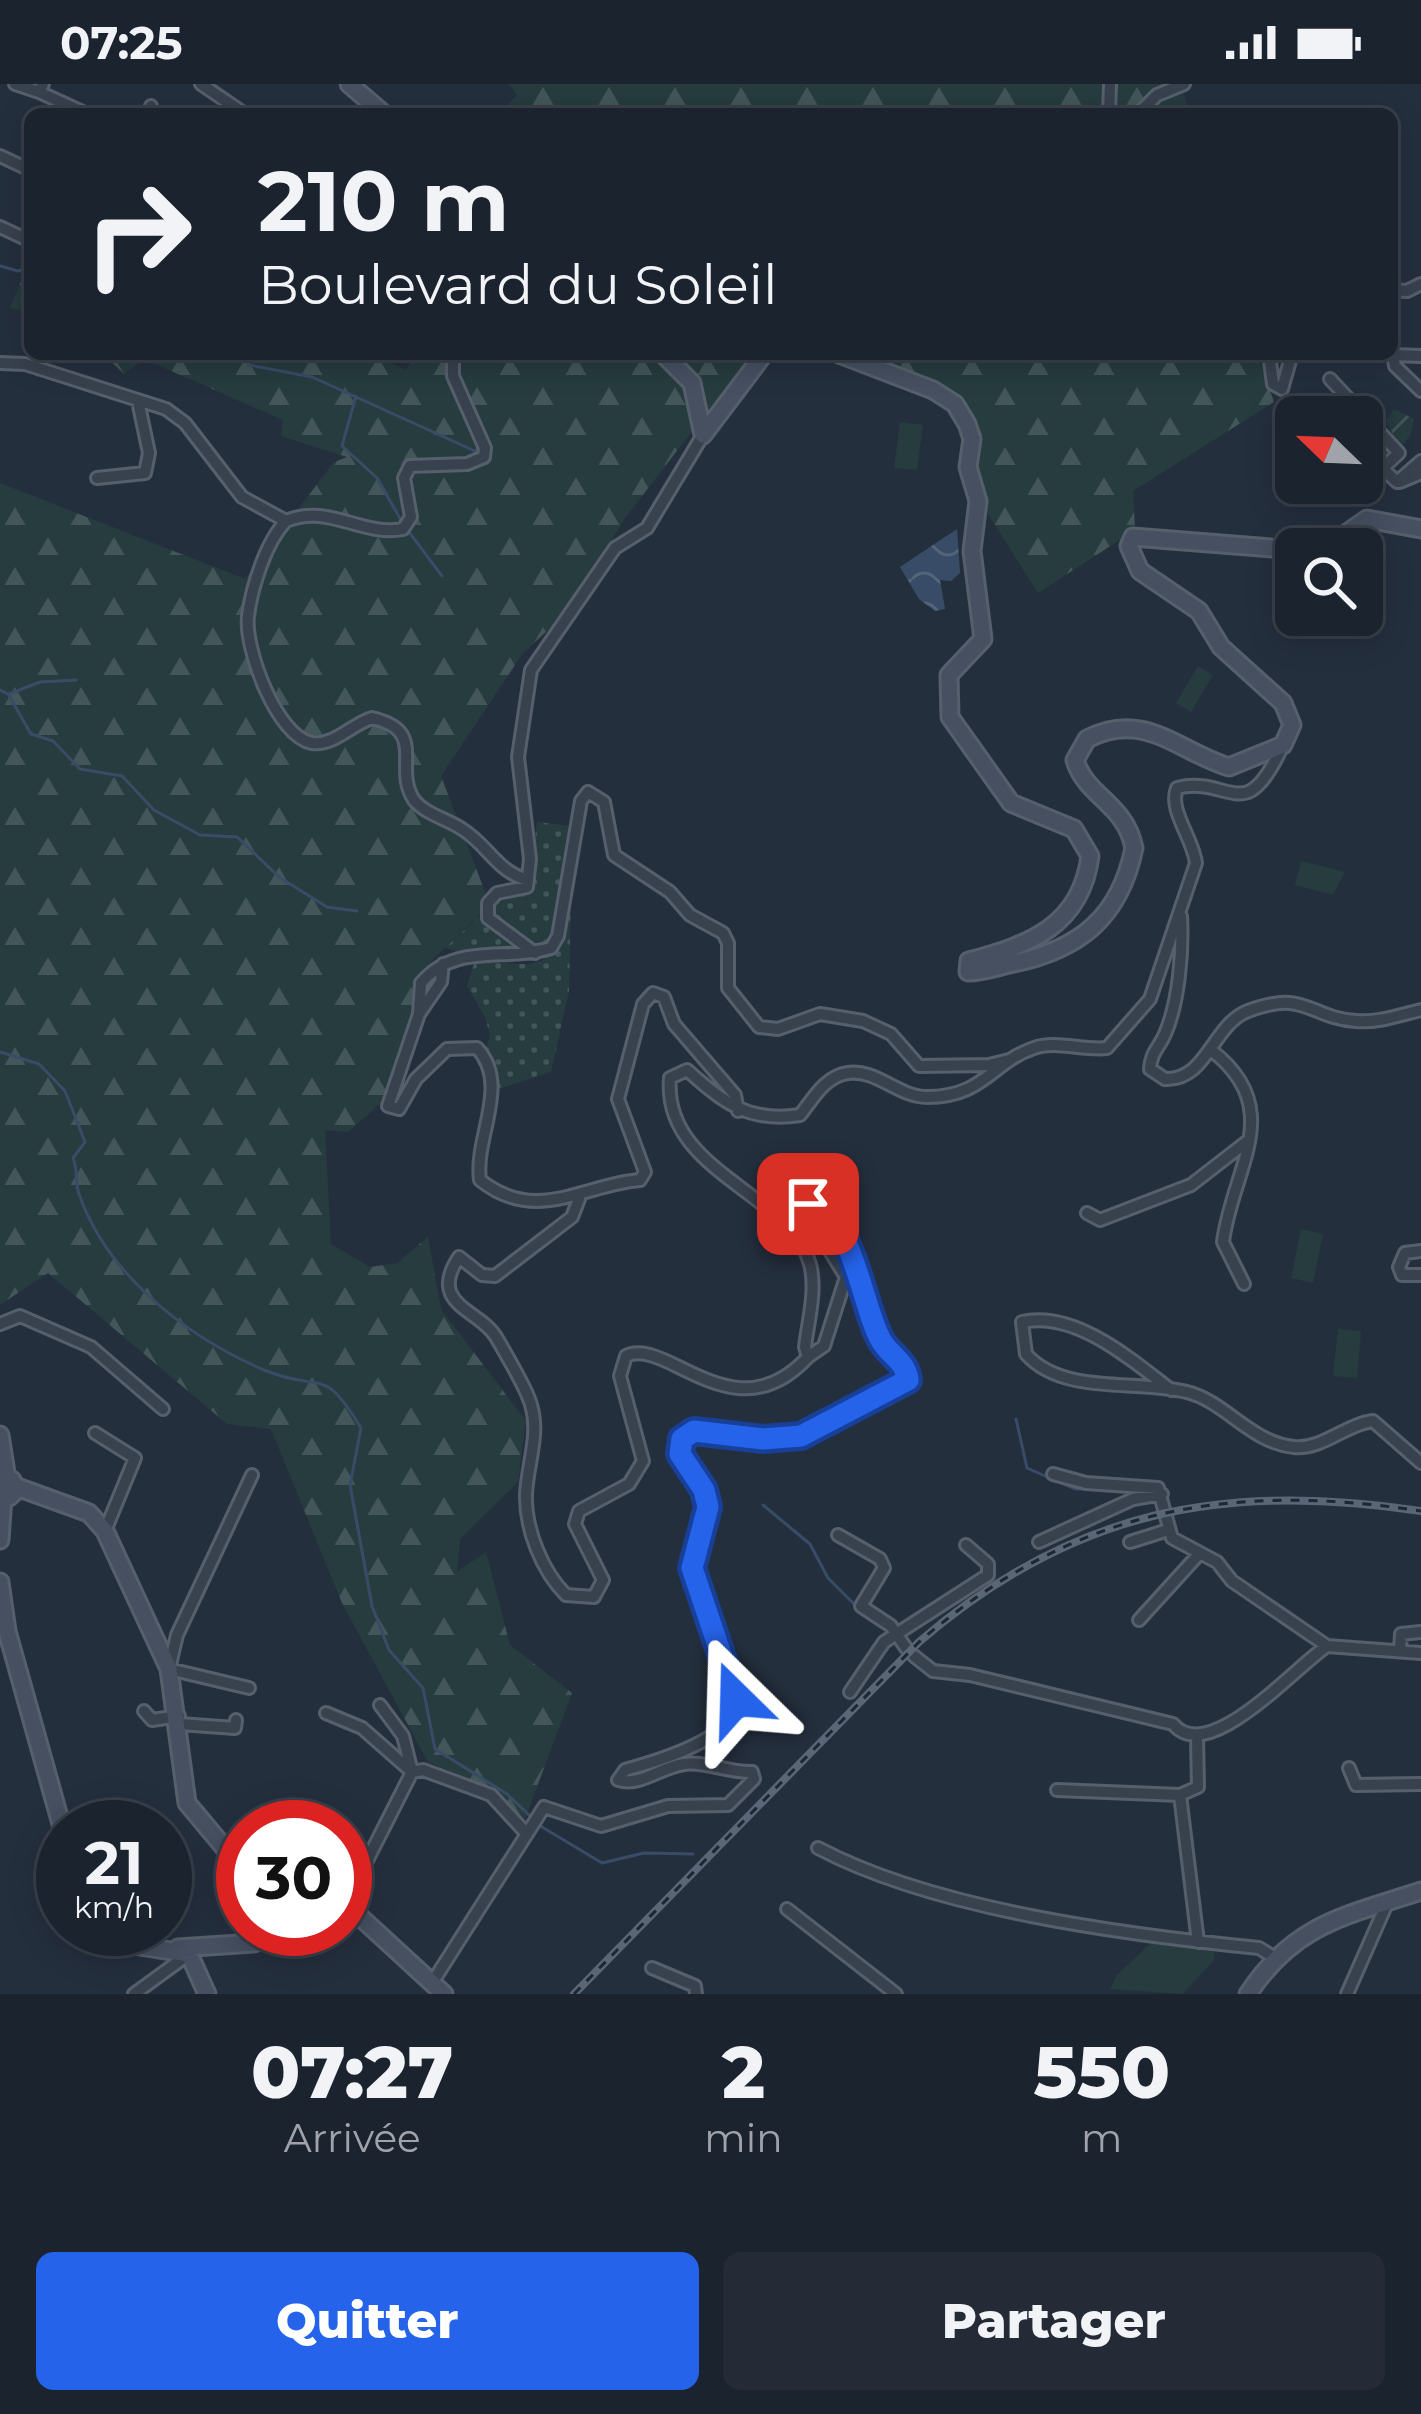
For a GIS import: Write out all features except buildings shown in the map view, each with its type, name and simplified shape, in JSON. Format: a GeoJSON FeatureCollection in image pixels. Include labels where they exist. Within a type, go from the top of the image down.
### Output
{"type":"FeatureCollection","features":[{"type":"Feature","properties":{"kind":"street"},"geometry":{"type":"LineString","coordinates":[[15,84],[41,88],[76,108]]}},
{"type":"Feature","properties":{"kind":"street"},"geometry":{"type":"LineString","coordinates":[[201,84],[236,108]]}},
{"type":"Feature","properties":{"kind":"street"},"geometry":{"type":"LineString","coordinates":[[349,84],[377,108]]}},
{"type":"Feature","properties":{"kind":"street"},"geometry":{"type":"LineString","coordinates":[[1144,108],[1157,95],[1184,84]]}},
{"type":"Feature","properties":{"kind":"street"},"geometry":{"type":"LineString","coordinates":[[453,360],[453,376],[485,448],[484,458],[467,464],[410,466],[404,478],[411,517],[403,529],[387,532],[318,513],[286,521],[270,543],[248,616],[250,639],[278,715],[291,732],[310,743],[327,742],[372,718],[397,728],[406,740],[410,794],[421,808],[467,831],[496,864],[528,880]]}},
{"type":"Feature","properties":{"kind":"street"},"geometry":{"type":"LineString","coordinates":[[669,360],[692,382],[703,435]]}},
{"type":"Feature","properties":{"kind":"street"},"geometry":{"type":"LineString","coordinates":[[535,953],[488,918],[488,904],[497,893],[522,890],[528,880],[518,757],[531,670],[615,548],[647,529],[703,435],[759,360]]}},
{"type":"Feature","properties":{"kind":"street"},"geometry":{"type":"LineString","coordinates":[[854,360],[932,390],[955,404],[967,424],[972,439],[968,467],[978,501],[972,551],[983,639],[974,654],[955,662],[950,675],[950,717],[1011,803],[1074,830],[1090,856],[1076,904],[1064,918],[1019,948],[969,961],[968,972],[1046,957],[1084,939],[1111,910],[1134,848],[1120,812],[1078,770],[1075,760],[1087,739],[1115,730],[1151,731],[1229,766],[1283,745]]}},
{"type":"Feature","properties":{"kind":"street"},"geometry":{"type":"LineString","coordinates":[[1270,360],[1273,384],[1282,389],[1290,360]]}},
{"type":"Feature","properties":{"kind":"street"},"geometry":{"type":"LineString","coordinates":[[1395,360],[1421,391]]}},
{"type":"Feature","properties":{"kind":"street"},"geometry":{"type":"LineString","coordinates":[[0,363],[25,364],[166,409],[185,423],[242,497],[286,521]]}},
{"type":"Feature","properties":{"kind":"street"},"geometry":{"type":"LineString","coordinates":[[1330,379],[1399,453],[1383,468],[1397,482]]}},
{"type":"Feature","properties":{"kind":"street"},"geometry":{"type":"LineString","coordinates":[[97,478],[145,473],[149,453],[138,401]]}},
{"type":"Feature","properties":{"kind":"street"},"geometry":{"type":"LineString","coordinates":[[1397,482],[1421,461]]}},
{"type":"Feature","properties":{"kind":"street"},"geometry":{"type":"LineString","coordinates":[[1397,482],[1421,473]]}},
{"type":"Feature","properties":{"kind":"street"},"geometry":{"type":"LineString","coordinates":[[1354,528],[1367,519],[1421,530]]}},
{"type":"Feature","properties":{"kind":"street"},"geometry":{"type":"LineString","coordinates":[[643,1004],[618,1100],[645,1172],[640,1180],[628,1172],[579,1198],[548,1202],[493,1191],[480,1180],[492,1094],[488,1059],[477,1048],[447,1049],[416,1078],[399,1109],[388,1106],[419,1014],[436,993],[443,964],[454,957],[551,948],[558,936],[581,801],[588,793],[604,802],[614,855],[670,892],[690,915],[723,934],[728,988],[760,1027],[778,1029],[820,1014],[863,1022],[890,1034],[919,1066],[989,1066],[1043,1045],[1083,1052],[1107,1048],[1150,999],[1196,863],[1193,842],[1173,804],[1177,788],[1242,794],[1268,777],[1292,725],[1283,703],[1221,647],[1199,611],[1140,571],[1129,546],[1142,534],[1211,546],[1275,549]]}},
{"type":"Feature","properties":{"kind":"street"},"geometry":{"type":"LineString","coordinates":[[1180,910],[1181,946],[1169,1018],[1165,1036],[1150,1054],[1150,1069],[1175,1079],[1211,1050],[1229,1020],[1274,1004],[1314,1006],[1354,1022],[1421,1010]]}},
{"type":"Feature","properties":{"kind":"street"},"geometry":{"type":"LineString","coordinates":[[632,1012],[653,993],[664,997],[674,1024],[735,1095],[739,1111]]}},
{"type":"Feature","properties":{"kind":"street"},"geometry":{"type":"LineString","coordinates":[[1211,1050],[1245,1084],[1249,1140],[1223,1242],[1244,1284]]}},
{"type":"Feature","properties":{"kind":"street"},"geometry":{"type":"LineString","coordinates":[[808,1357],[805,1347],[813,1283],[803,1244],[695,1153],[669,1096],[670,1078],[686,1070],[753,1118],[800,1115],[827,1082],[844,1073],[867,1073],[924,1098],[981,1086],[1012,1059]]}},
{"type":"Feature","properties":{"kind":"street"},"geometry":{"type":"LineString","coordinates":[[1087,1213],[1100,1220],[1191,1185],[1249,1140]]}},
{"type":"Feature","properties":{"kind":"street"},"geometry":{"type":"LineString","coordinates":[[372,1928],[438,1988],[544,1807],[601,1826],[668,1806],[728,1804],[750,1787],[752,1772],[725,1773],[690,1763],[631,1783],[618,1780],[625,1770],[712,1734],[733,1714],[736,1699],[692,1568],[708,1507],[704,1490],[680,1454],[682,1439],[694,1431],[763,1439],[801,1436],[908,1380],[907,1368],[876,1329],[855,1257],[811,1203],[805,1211],[846,1277],[824,1346],[794,1372],[772,1383],[723,1389],[642,1354],[626,1356],[620,1376],[644,1461],[629,1484],[579,1511],[575,1524],[603,1580],[594,1597],[566,1595],[545,1574],[526,1496],[537,1423],[526,1390],[495,1334],[463,1313],[452,1293],[459,1257],[482,1275],[495,1276],[572,1217],[579,1198]]}},
{"type":"Feature","properties":{"kind":"street"},"geometry":{"type":"LineString","coordinates":[[1421,1251],[1405,1253],[1399,1267],[1402,1275],[1421,1275]]}},
{"type":"Feature","properties":{"kind":"street"},"geometry":{"type":"LineString","coordinates":[[0,1324],[20,1316],[91,1347],[163,1408]]}},
{"type":"Feature","properties":{"kind":"street"},"geometry":{"type":"LineString","coordinates":[[1171,1390],[1089,1334],[1043,1321],[1022,1322],[1027,1354],[1040,1366],[1076,1378],[1198,1396],[1264,1439],[1293,1447],[1373,1421],[1421,1463]]}},
{"type":"Feature","properties":{"kind":"street"},"geometry":{"type":"LineString","coordinates":[[94,1433],[136,1458],[105,1531]]}},
{"type":"Feature","properties":{"kind":"street"},"geometry":{"type":"LineString","coordinates":[[0,1436],[5,1488],[0,1540]]}},
{"type":"Feature","properties":{"kind":"street"},"geometry":{"type":"LineString","coordinates":[[1053,1474],[1086,1483],[1148,1483],[1162,1494],[1172,1538],[1200,1553],[1328,1646],[1421,1654]]}},
{"type":"Feature","properties":{"kind":"street"},"geometry":{"type":"LineString","coordinates":[[169,1669],[177,1635],[253,1475]]}},
{"type":"Feature","properties":{"kind":"street"},"geometry":{"type":"LineString","coordinates":[[5,1488],[88,1513],[105,1531],[169,1669],[187,1803],[216,1838]]}},
{"type":"Feature","properties":{"kind":"street"},"geometry":{"type":"LineString","coordinates":[[1039,1542],[1133,1499],[1162,1494]]}},
{"type":"Feature","properties":{"kind":"street"},"geometry":{"type":"LineString","coordinates":[[1130,1542],[1168,1530]]}},
{"type":"Feature","properties":{"kind":"street"},"geometry":{"type":"LineString","coordinates":[[838,1535],[880,1559],[884,1568],[860,1602],[933,1671],[970,1675],[1173,1724],[1183,1734],[1197,1736],[1228,1725],[1328,1646]]}},
{"type":"Feature","properties":{"kind":"street"},"geometry":{"type":"LineString","coordinates":[[850,1692],[884,1642],[988,1575],[988,1564],[966,1545]]}},
{"type":"Feature","properties":{"kind":"street"},"geometry":{"type":"LineString","coordinates":[[1138,1620],[1200,1553]]}},
{"type":"Feature","properties":{"kind":"street"},"geometry":{"type":"LineString","coordinates":[[0,1582],[8,1631],[54,1800]]}},
{"type":"Feature","properties":{"kind":"street"},"geometry":{"type":"LineString","coordinates":[[1400,1651],[1401,1634],[1421,1632]]}},
{"type":"Feature","properties":{"kind":"street"},"geometry":{"type":"LineString","coordinates":[[169,1669],[249,1688]]}},
{"type":"Feature","properties":{"kind":"street"},"geometry":{"type":"LineString","coordinates":[[372,1851],[412,1772],[403,1736],[380,1705]]}},
{"type":"Feature","properties":{"kind":"street"},"geometry":{"type":"LineString","coordinates":[[326,1713],[362,1728],[412,1772]]}},
{"type":"Feature","properties":{"kind":"street"},"geometry":{"type":"LineString","coordinates":[[145,1718],[235,1728],[236,1720]]}},
{"type":"Feature","properties":{"kind":"street"},"geometry":{"type":"LineString","coordinates":[[1057,1790],[1180,1795],[1198,1787],[1197,1736]]}},
{"type":"Feature","properties":{"kind":"street"},"geometry":{"type":"LineString","coordinates":[[1349,1768],[1356,1785],[1421,1784]]}},
{"type":"Feature","properties":{"kind":"street"},"geometry":{"type":"LineString","coordinates":[[412,1772],[423,1770],[490,1795],[531,1824]]}},
{"type":"Feature","properties":{"kind":"street"},"geometry":{"type":"LineString","coordinates":[[1180,1795],[1198,1942]]}},
{"type":"Feature","properties":{"kind":"street"},"geometry":{"type":"LineString","coordinates":[[818,1848],[902,1883],[1068,1922],[1259,1948],[1275,1958]]}},
{"type":"Feature","properties":{"kind":"street"},"geometry":{"type":"LineString","coordinates":[[1248,1994],[1275,1958],[1326,1920],[1421,1891]]}},
{"type":"Feature","properties":{"kind":"street"},"geometry":{"type":"LineString","coordinates":[[1347,1994],[1388,1901]]}},
{"type":"Feature","properties":{"kind":"street"},"geometry":{"type":"LineString","coordinates":[[787,1909],[896,1994]]}},
{"type":"Feature","properties":{"kind":"street"},"geometry":{"type":"LineString","coordinates":[[134,1994],[196,1955],[216,1949]]}},
{"type":"Feature","properties":{"kind":"street"},"geometry":{"type":"LineString","coordinates":[[192,1954],[196,1955]]}},
{"type":"Feature","properties":{"kind":"street"},"geometry":{"type":"LineString","coordinates":[[196,1955],[207,1994]]}},
{"type":"Feature","properties":{"kind":"street"},"geometry":{"type":"LineString","coordinates":[[652,1968],[695,1986],[696,1994]]}},
{"type":"Feature","properties":{"kind":"green space"},"geometry":{"type":"Polygon","coordinates":[[[509,84],[1181,84],[1187,108],[505,108],[517,95],[509,84]]]}},
{"type":"Feature","properties":{"kind":"green space"},"geometry":{"type":"Polygon","coordinates":[[[24,274],[24,311],[10,308],[24,274]]]}},
{"type":"Feature","properties":{"kind":"green space"},"geometry":{"type":"Polygon","coordinates":[[[109,360],[143,360],[124,374],[109,360]]]}},
{"type":"Feature","properties":{"kind":"green space"},"geometry":{"type":"Polygon","coordinates":[[[146,360],[384,360],[406,370],[413,360],[747,360],[625,518],[571,609],[523,653],[441,776],[490,905],[419,973],[412,1023],[381,1103],[348,1132],[325,1130],[331,1244],[370,1267],[397,1263],[428,1237],[441,1309],[526,1421],[518,1482],[460,1539],[457,1572],[486,1552],[510,1645],[572,1693],[525,1819],[493,1789],[428,1762],[342,1603],[271,1429],[227,1424],[48,1273],[0,1305],[0,483],[245,579],[334,462],[347,457],[281,436],[283,420],[146,360]]]}},
{"type":"Feature","properties":{"kind":"green space"},"geometry":{"type":"Polygon","coordinates":[[[876,360],[1259,360],[1274,402],[1133,491],[1135,530],[1038,593],[985,509],[974,468],[977,425],[961,398],[876,360]]]}},
{"type":"Feature","properties":{"kind":"green space"},"geometry":{"type":"Polygon","coordinates":[[[1394,409],[1414,419],[1410,436],[1400,447],[1386,421],[1394,409]]]}},
{"type":"Feature","properties":{"kind":"green space"},"geometry":{"type":"Polygon","coordinates":[[[900,422],[923,425],[917,470],[894,468],[900,422]]]}},
{"type":"Feature","properties":{"kind":"green space"},"geometry":{"type":"Polygon","coordinates":[[[1198,666],[1213,675],[1191,712],[1176,703],[1198,666]]]}},
{"type":"Feature","properties":{"kind":"green space"},"geometry":{"type":"Polygon","coordinates":[[[537,822],[572,826],[553,941],[546,946],[516,936],[491,915],[497,899],[529,894],[537,822]]]}},
{"type":"Feature","properties":{"kind":"green space"},"geometry":{"type":"Polygon","coordinates":[[[1301,861],[1345,872],[1333,895],[1295,885],[1301,861]]]}},
{"type":"Feature","properties":{"kind":"green space"},"geometry":{"type":"Polygon","coordinates":[[[571,898],[569,991],[551,1072],[496,1090],[485,1052],[490,1035],[485,1017],[467,986],[475,960],[517,964],[543,960],[559,941],[571,898]]]}},
{"type":"Feature","properties":{"kind":"green space"},"geometry":{"type":"Polygon","coordinates":[[[483,913],[498,936],[523,951],[465,953],[445,948],[483,913]]]}},
{"type":"Feature","properties":{"kind":"green space"},"geometry":{"type":"Polygon","coordinates":[[[1301,1229],[1323,1234],[1313,1283],[1291,1278],[1301,1229]]]}},
{"type":"Feature","properties":{"kind":"green space"},"geometry":{"type":"Polygon","coordinates":[[[1338,1329],[1361,1331],[1357,1378],[1333,1376],[1338,1329]]]}},
{"type":"Feature","properties":{"kind":"green space"},"geometry":{"type":"Polygon","coordinates":[[[1152,1942],[1215,1952],[1214,1960],[1183,1994],[1110,1989],[1117,1975],[1152,1942]]]}},
{"type":"Feature","properties":{"kind":"water"},"geometry":{"type":"Polygon","coordinates":[[[957,529],[960,573],[951,581],[940,580],[945,609],[935,611],[919,599],[900,567],[957,529]]]}},
{"type":"Feature","properties":{"kind":"waterway"},"geometry":{"type":"LineString","coordinates":[[0,266],[24,269]]}},
{"type":"Feature","properties":{"kind":"waterway"},"geometry":{"type":"LineString","coordinates":[[246,360],[249,365],[312,377],[477,452]]}},
{"type":"Feature","properties":{"kind":"waterway"},"geometry":{"type":"LineString","coordinates":[[356,396],[342,446],[377,478],[402,522]]}},
{"type":"Feature","properties":{"kind":"waterway"},"geometry":{"type":"LineString","coordinates":[[409,532],[442,576]]}},
{"type":"Feature","properties":{"kind":"waterway"},"geometry":{"type":"LineString","coordinates":[[9,694],[40,682],[76,680]]}},
{"type":"Feature","properties":{"kind":"waterway"},"geometry":{"type":"LineString","coordinates":[[0,690],[8,694],[31,734],[53,741],[80,769],[122,776],[154,810],[200,835],[237,837],[279,877],[327,907],[357,911]]}},
{"type":"Feature","properties":{"kind":"waterway"},"geometry":{"type":"LineString","coordinates":[[0,1052],[39,1064],[65,1091],[85,1142],[73,1158],[79,1194],[109,1251],[130,1277],[207,1340],[264,1370],[328,1387],[348,1408],[361,1428],[350,1485],[372,1606],[389,1650],[423,1688],[435,1749],[507,1794],[530,1816]]}},
{"type":"Feature","properties":{"kind":"waterway"},"geometry":{"type":"LineString","coordinates":[[1016,1419],[1027,1468],[1075,1489],[1102,1489]]}},
{"type":"Feature","properties":{"kind":"waterway"},"geometry":{"type":"LineString","coordinates":[[763,1505],[810,1544],[828,1578],[858,1608]]}},
{"type":"Feature","properties":{"kind":"waterway"},"geometry":{"type":"LineString","coordinates":[[537,1824],[602,1863],[644,1853],[693,1854]]}},
{"type":"Feature","properties":{"kind":"railway"},"geometry":{"type":"LineString","coordinates":[[574,1994],[919,1642],[976,1597],[1034,1562],[1093,1535],[1216,1504],[1281,1500],[1421,1511]]}},
{"type":"Feature","properties":{"kind":"route"},"geometry":{"type":"LineString","coordinates":[[736,1699],[708,1628],[692,1568],[708,1507],[704,1490],[680,1454],[682,1439],[694,1431],[763,1439],[801,1436],[908,1380],[907,1368],[883,1344],[876,1329],[855,1257],[819,1207],[808,1204]]}}]}
